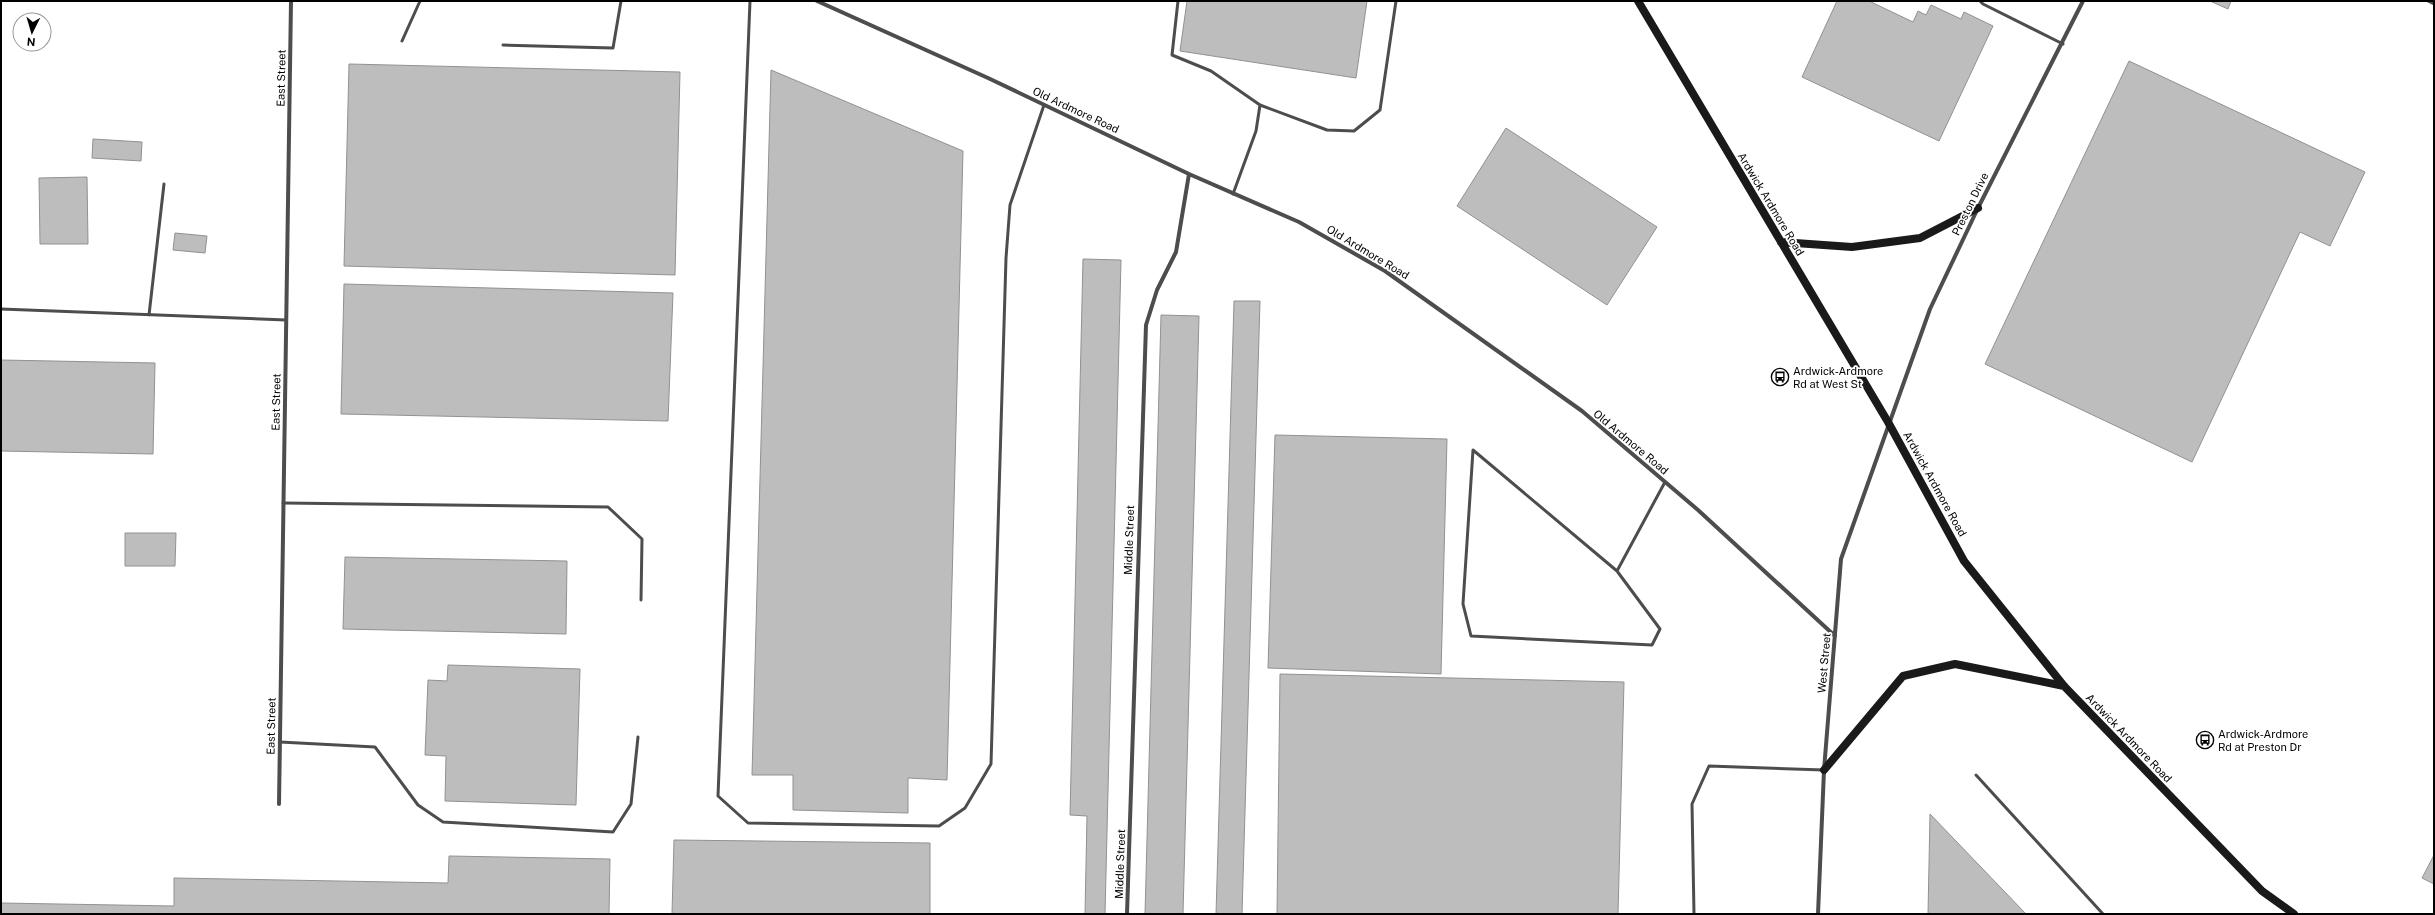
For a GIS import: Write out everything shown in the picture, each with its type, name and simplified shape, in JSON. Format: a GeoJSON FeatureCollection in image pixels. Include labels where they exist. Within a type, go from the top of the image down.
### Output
{"type":"FeatureCollection","features":[{"type":"Feature","properties":{"kind":"main road","name":"Ardwick Ardmore Road"},"geometry":{"type":"LineString","coordinates":[[1638,1],[1888,422],[1964,561],[2064,686],[2262,892],[2294,914]]}},
{"type":"Feature","properties":{"kind":"main road"},"geometry":{"type":"LineString","coordinates":[[1781,242],[1852,247],[1920,238],[1978,208]]}},
{"type":"Feature","properties":{"kind":"main road"},"geometry":{"type":"LineString","coordinates":[[1824,770],[1903,676],[1955,664],[2064,686]]}},
{"type":"Feature","properties":{"kind":"street","name":"East Street"},"geometry":{"type":"LineString","coordinates":[[279,804],[291,1]]}},
{"type":"Feature","properties":{"kind":"street","name":"Old Ardmore Road"},"geometry":{"type":"LineString","coordinates":[[817,1],[1233,194],[1299,222],[1385,271],[1582,412],[1665,482],[1835,636]]}},
{"type":"Feature","properties":{"kind":"street","name":"Preston Drive"},"geometry":{"type":"LineString","coordinates":[[1888,422],[1930,309],[1978,208],[2063,44],[2083,1]]}},
{"type":"Feature","properties":{"kind":"street","name":"Middle Street"},"geometry":{"type":"LineString","coordinates":[[1127,914],[1146,325],[1157,290],[1176,252],[1190,174]]}},
{"type":"Feature","properties":{"kind":"street","name":"West Street"},"geometry":{"type":"LineString","coordinates":[[1818,914],[1824,770],[1841,559],[1888,422]]}},
{"type":"Feature","properties":{"kind":"lane"},"geometry":{"type":"LineString","coordinates":[[402,41],[420,1]]}},
{"type":"Feature","properties":{"kind":"lane"},"geometry":{"type":"LineString","coordinates":[[503,45],[613,48],[621,1]]}},
{"type":"Feature","properties":{"kind":"lane"},"geometry":{"type":"LineString","coordinates":[[750,1],[718,796],[748,823],[939,826],[965,808],[991,764],[1006,258],[1010,205],[1044,105]]}},
{"type":"Feature","properties":{"kind":"lane"},"geometry":{"type":"LineString","coordinates":[[1178,1],[1172,54],[1211,71],[1260,105],[1327,130],[1354,131],[1380,110],[1396,1]]}},
{"type":"Feature","properties":{"kind":"lane"},"geometry":{"type":"LineString","coordinates":[[1980,1],[1983,4],[2063,44]]}},
{"type":"Feature","properties":{"kind":"lane"},"geometry":{"type":"LineString","coordinates":[[2428,1],[2434,4]]}},
{"type":"Feature","properties":{"kind":"lane"},"geometry":{"type":"LineString","coordinates":[[1233,194],[1256,131],[1260,105]]}},
{"type":"Feature","properties":{"kind":"lane"},"geometry":{"type":"LineString","coordinates":[[149,315],[164,184]]}},
{"type":"Feature","properties":{"kind":"lane"},"geometry":{"type":"LineString","coordinates":[[1,309],[286,320]]}},
{"type":"Feature","properties":{"kind":"lane"},"geometry":{"type":"LineString","coordinates":[[1473,450],[1617,571],[1660,629],[1652,645],[1471,636],[1463,604],[1473,450]]}},
{"type":"Feature","properties":{"kind":"lane"},"geometry":{"type":"LineString","coordinates":[[1617,571],[1665,482]]}},
{"type":"Feature","properties":{"kind":"lane"},"geometry":{"type":"LineString","coordinates":[[283,503],[608,507],[642,540],[641,600]]}},
{"type":"Feature","properties":{"kind":"lane"},"geometry":{"type":"LineString","coordinates":[[280,742],[375,747],[418,805],[443,822],[613,832],[631,804],[638,737]]}},
{"type":"Feature","properties":{"kind":"lane"},"geometry":{"type":"LineString","coordinates":[[1694,914],[1692,804],[1709,766],[1824,770]]}},
{"type":"Feature","properties":{"kind":"lane"},"geometry":{"type":"LineString","coordinates":[[1976,775],[2103,914]]}},
{"type":"Feature","properties":{"kind":"building"},"geometry":{"type":"Polygon","coordinates":[[[1187,1],[1367,1],[1356,78],[1180,51],[1187,1]]]}},
{"type":"Feature","properties":{"kind":"building"},"geometry":{"type":"Polygon","coordinates":[[[1837,1],[1869,1],[1913,22],[1918,11],[1926,15],[1931,5],[1961,19],[1964,12],[1993,26],[1939,141],[1802,77],[1837,1]]]}},
{"type":"Feature","properties":{"kind":"building"},"geometry":{"type":"Polygon","coordinates":[[[2210,1],[2231,1],[2228,9],[2210,1]]]}},
{"type":"Feature","properties":{"kind":"building"},"geometry":{"type":"Polygon","coordinates":[[[2129,61],[2365,172],[2330,246],[2300,232],[2192,462],[1985,364],[2129,61]]]}},
{"type":"Feature","properties":{"kind":"building"},"geometry":{"type":"Polygon","coordinates":[[[349,64],[680,72],[675,275],[344,266],[349,64]]]}},
{"type":"Feature","properties":{"kind":"building"},"geometry":{"type":"Polygon","coordinates":[[[771,70],[963,151],[947,780],[908,778],[908,813],[793,810],[793,775],[752,775],[771,70]]]}},
{"type":"Feature","properties":{"kind":"building"},"geometry":{"type":"Polygon","coordinates":[[[1506,128],[1657,227],[1607,305],[1457,206],[1506,128]]]}},
{"type":"Feature","properties":{"kind":"building"},"geometry":{"type":"Polygon","coordinates":[[[93,139],[142,142],[141,161],[92,158],[93,139]]]}},
{"type":"Feature","properties":{"kind":"building"},"geometry":{"type":"Polygon","coordinates":[[[87,177],[88,244],[40,244],[39,178],[87,177]]]}},
{"type":"Feature","properties":{"kind":"building"},"geometry":{"type":"Polygon","coordinates":[[[175,233],[207,236],[205,253],[173,250],[175,233]]]}},
{"type":"Feature","properties":{"kind":"building"},"geometry":{"type":"Polygon","coordinates":[[[1083,259],[1121,260],[1105,914],[1085,914],[1087,816],[1070,815],[1083,259]]]}},
{"type":"Feature","properties":{"kind":"building"},"geometry":{"type":"Polygon","coordinates":[[[344,284],[673,293],[668,421],[341,414],[344,284]]]}},
{"type":"Feature","properties":{"kind":"building"},"geometry":{"type":"Polygon","coordinates":[[[1234,301],[1260,301],[1242,914],[1216,914],[1234,301]]]}},
{"type":"Feature","properties":{"kind":"building"},"geometry":{"type":"Polygon","coordinates":[[[1161,315],[1199,316],[1183,914],[1145,914],[1161,315]]]}},
{"type":"Feature","properties":{"kind":"building"},"geometry":{"type":"Polygon","coordinates":[[[1,360],[155,363],[153,454],[1,451],[1,360]]]}},
{"type":"Feature","properties":{"kind":"building"},"geometry":{"type":"Polygon","coordinates":[[[1275,435],[1447,439],[1441,674],[1268,668],[1275,435]]]}},
{"type":"Feature","properties":{"kind":"building"},"geometry":{"type":"Polygon","coordinates":[[[125,533],[176,533],[175,566],[125,566],[125,533]]]}},
{"type":"Feature","properties":{"kind":"building"},"geometry":{"type":"Polygon","coordinates":[[[345,557],[567,561],[566,634],[343,629],[345,557]]]}},
{"type":"Feature","properties":{"kind":"building"},"geometry":{"type":"Polygon","coordinates":[[[448,665],[580,669],[576,805],[445,801],[446,756],[425,755],[428,680],[447,681],[448,665]]]}},
{"type":"Feature","properties":{"kind":"building"},"geometry":{"type":"Polygon","coordinates":[[[1280,674],[1624,682],[1618,914],[1277,914],[1280,674]]]}},
{"type":"Feature","properties":{"kind":"building"},"geometry":{"type":"Polygon","coordinates":[[[1930,814],[2026,914],[1928,914],[1930,814]]]}},
{"type":"Feature","properties":{"kind":"building"},"geometry":{"type":"Polygon","coordinates":[[[674,840],[930,843],[930,914],[672,914],[674,840]]]}},
{"type":"Feature","properties":{"kind":"building"},"geometry":{"type":"Polygon","coordinates":[[[2434,855],[2434,884],[2422,878],[2434,855]]]}},
{"type":"Feature","properties":{"kind":"building"},"geometry":{"type":"Polygon","coordinates":[[[449,856],[610,859],[609,914],[1,914],[1,903],[174,906],[174,878],[448,883],[449,856]]]}},
{"type":"Feature","properties":{"kind":"place","name":"Ardwick-Ardmore Rd at West St"},"geometry":{"type":"Point","coordinates":[1780,377]}},
{"type":"Feature","properties":{"kind":"place","name":"Ardwick-Ardmore Rd at Preston Dr"},"geometry":{"type":"Point","coordinates":[2205,740]}}]}
